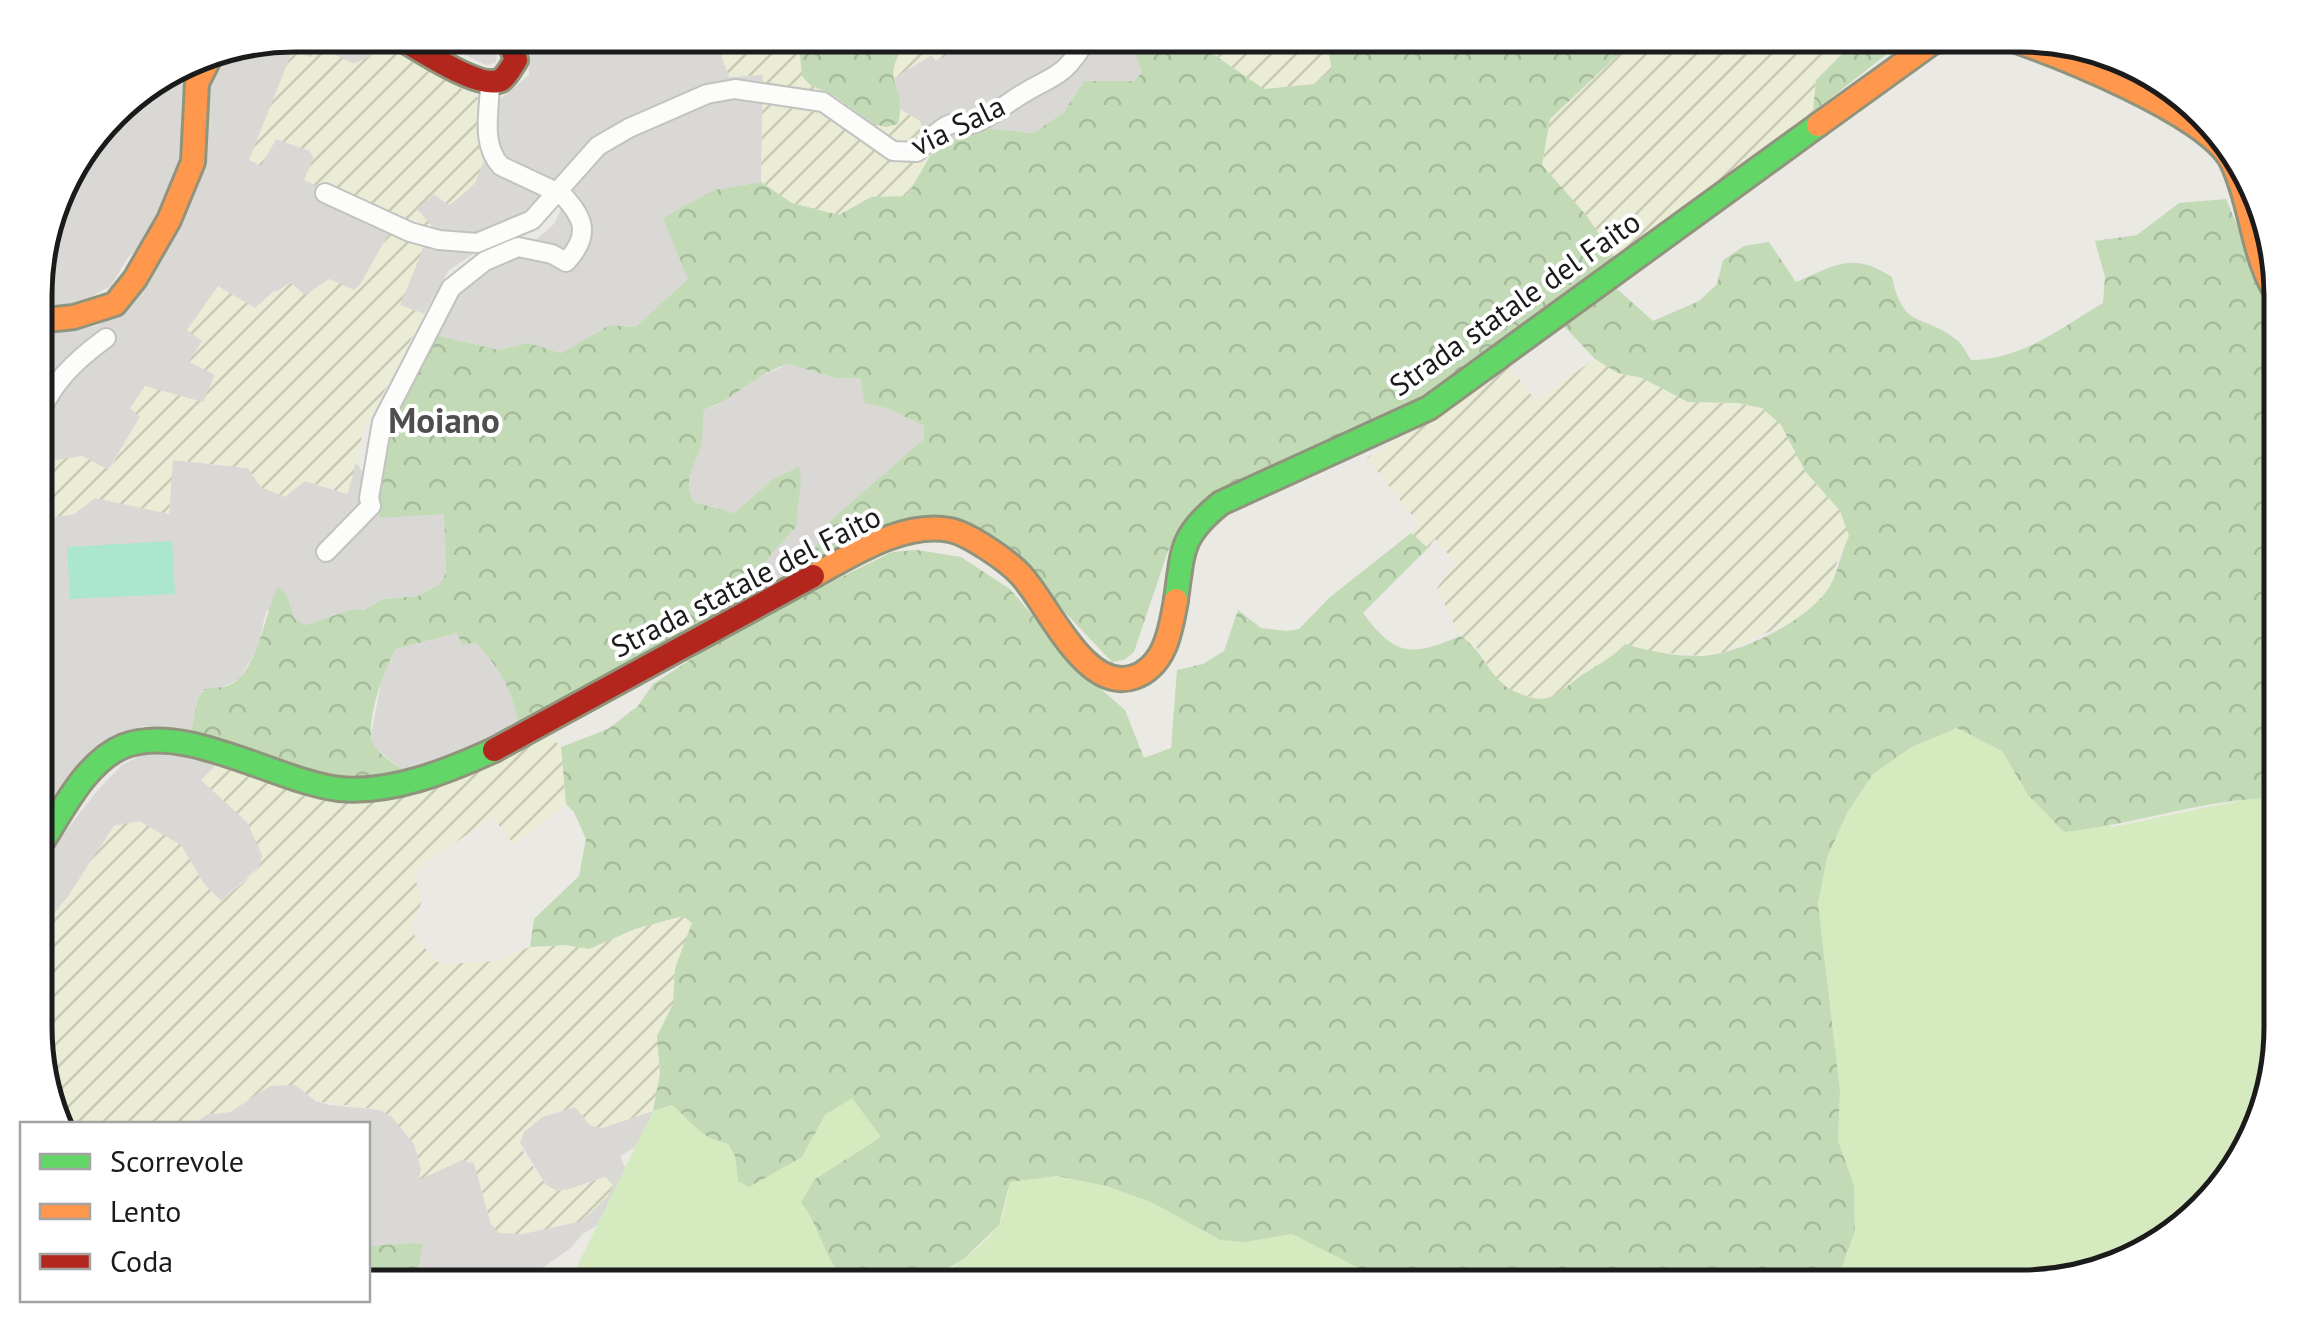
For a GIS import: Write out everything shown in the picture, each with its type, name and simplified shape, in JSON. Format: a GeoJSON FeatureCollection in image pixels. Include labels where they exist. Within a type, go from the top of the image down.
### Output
{"type":"FeatureCollection","features":[{"type":"Feature","properties":{"kind":"street"},"geometry":{"type":"LineString","coordinates":[[427,52],[470,76],[490,82],[502,80],[516,60],[515,52]]}},
{"type":"Feature","properties":{"kind":"street","name":"via Sala"},"geometry":{"type":"LineString","coordinates":[[324,194],[410,232],[439,240],[477,243],[532,220],[598,146],[707,94],[735,89],[823,102],[893,152],[917,152],[949,124],[984,120],[1016,97],[1060,76],[1079,52]]}},
{"type":"Feature","properties":{"kind":"street","name":"Strada statale del Faito"},"geometry":{"type":"LineString","coordinates":[[52,830],[106,756],[130,743],[158,741],[192,746],[339,788],[378,786],[443,770],[494,750],[801,582],[902,534],[944,529],[968,536],[1019,573],[1088,665],[1111,678],[1132,679],[1158,662],[1170,631],[1186,539],[1198,521],[1222,504],[1429,408],[1919,52]]}},
{"type":"Feature","properties":{"kind":"street"},"geometry":{"type":"LineString","coordinates":[[2059,56],[2193,125]]}},
{"type":"Feature","properties":{"kind":"street"},"geometry":{"type":"LineString","coordinates":[[52,319],[116,304],[135,280],[169,220],[193,162],[197,83],[203,72]]}},
{"type":"Feature","properties":{"kind":"street"},"geometry":{"type":"LineString","coordinates":[[326,552],[371,506],[369,498],[382,422],[450,288],[485,262],[518,247],[536,249],[566,262],[581,246],[582,226],[575,208],[550,189],[500,166],[494,159],[488,142],[490,82]]}},
{"type":"Feature","properties":{"kind":"street"},"geometry":{"type":"LineString","coordinates":[[2249,214],[2260,257]]}},
{"type":"Feature","properties":{"kind":"street"},"geometry":{"type":"LineString","coordinates":[[52,392],[80,357],[106,338]]}},
{"type":"Feature","properties":{"kind":"shaded area"},"geometry":{"type":"Polygon","coordinates":[[[314,52],[249,160],[261,165],[276,139],[310,151],[331,192],[389,233],[354,290],[305,295],[274,291],[255,308],[203,340],[216,375],[203,402],[140,417],[108,470],[82,456],[52,463],[52,334],[97,326],[127,307],[217,67],[264,55],[314,52]]]}},
{"type":"Feature","properties":{"kind":"shaded area"},"geometry":{"type":"Polygon","coordinates":[[[328,52],[373,52],[354,64],[328,52]]]}},
{"type":"Feature","properties":{"kind":"shaded area"},"geometry":{"type":"Polygon","coordinates":[[[460,52],[497,52],[496,63],[486,65],[460,52]]]}},
{"type":"Feature","properties":{"kind":"shaded area"},"geometry":{"type":"Polygon","coordinates":[[[528,52],[720,52],[729,77],[763,74],[761,182],[714,190],[688,279],[635,327],[610,325],[561,353],[528,343],[499,350],[431,334],[461,283],[528,247],[555,223],[563,204],[506,159],[497,147],[499,100],[529,75],[528,52]]]}},
{"type":"Feature","properties":{"kind":"shaded area"},"geometry":{"type":"Polygon","coordinates":[[[936,52],[1135,52],[1142,73],[1132,81],[1120,83],[1084,81],[1063,113],[1033,133],[972,130],[930,156],[920,121],[901,110],[893,79],[936,52]]]}},
{"type":"Feature","properties":{"kind":"shaded area"},"geometry":{"type":"Polygon","coordinates":[[[196,74],[190,159],[149,236],[127,259],[111,286],[76,305],[52,310],[52,296],[65,218],[85,174],[113,135],[135,113],[196,74]]]}},
{"type":"Feature","properties":{"kind":"shaded area"},"geometry":{"type":"Polygon","coordinates":[[[484,160],[495,172],[546,199],[519,232],[449,270],[424,314],[400,305],[423,248],[435,230],[417,209],[434,194],[449,205],[475,183],[484,160]]]}},
{"type":"Feature","properties":{"kind":"shaded area"},"geometry":{"type":"Polygon","coordinates":[[[788,364],[836,378],[860,378],[866,403],[924,426],[925,439],[823,527],[819,559],[737,605],[772,553],[796,527],[773,479],[734,513],[694,502],[687,491],[689,478],[701,444],[704,410],[716,406],[744,384],[788,364]]]}},
{"type":"Feature","properties":{"kind":"shaded area"},"geometry":{"type":"Polygon","coordinates":[[[172,460],[248,468],[261,487],[304,481],[347,494],[354,460],[369,481],[444,513],[446,573],[440,584],[418,596],[383,599],[362,610],[305,625],[294,619],[287,595],[266,612],[257,649],[239,679],[198,698],[191,732],[143,726],[116,737],[52,816],[52,518],[74,514],[95,498],[169,513],[172,460]]]}},
{"type":"Feature","properties":{"kind":"shaded area"},"geometry":{"type":"Polygon","coordinates":[[[457,633],[476,642],[500,668],[514,701],[519,728],[404,771],[374,747],[371,735],[383,672],[396,649],[457,633]]]}},
{"type":"Feature","properties":{"kind":"shaded area"},"geometry":{"type":"Polygon","coordinates":[[[170,752],[218,763],[202,780],[247,822],[263,855],[260,866],[221,901],[204,884],[181,845],[66,899],[52,916],[52,849],[122,765],[146,753],[170,752]]]}},
{"type":"Feature","properties":{"kind":"shaded area"},"geometry":{"type":"Polygon","coordinates":[[[295,1084],[316,1101],[391,1115],[414,1144],[421,1168],[462,1160],[474,1163],[491,1224],[605,1177],[557,1191],[546,1185],[520,1143],[524,1132],[542,1117],[576,1107],[590,1125],[602,1128],[653,1111],[661,1132],[620,1156],[636,1193],[634,1205],[582,1234],[572,1247],[540,1270],[418,1270],[411,1243],[370,1246],[370,1122],[197,1122],[206,1115],[230,1112],[270,1086],[295,1084]]]}},
{"type":"Feature","properties":{"kind":"green space"},"geometry":{"type":"Polygon","coordinates":[[[292,52],[312,58],[314,52],[329,52],[354,64],[372,52],[394,52],[482,100],[479,124],[484,160],[475,183],[456,200],[449,205],[434,194],[417,209],[435,230],[423,248],[400,305],[424,314],[363,432],[348,494],[305,481],[285,497],[261,487],[248,468],[173,460],[169,514],[95,498],[74,514],[52,518],[52,461],[82,456],[109,470],[140,417],[130,408],[145,386],[203,402],[215,375],[189,362],[202,341],[187,330],[218,286],[255,308],[290,282],[305,295],[329,279],[354,290],[360,285],[389,233],[331,192],[304,180],[314,157],[310,151],[276,139],[261,166],[249,160],[292,52]]]}},
{"type":"Feature","properties":{"kind":"green space"},"geometry":{"type":"Polygon","coordinates":[[[720,52],[802,52],[810,85],[833,95],[874,124],[898,124],[901,110],[920,121],[930,156],[907,196],[871,197],[839,215],[792,203],[761,182],[763,75],[729,77],[720,52]]]}},
{"type":"Feature","properties":{"kind":"green space"},"geometry":{"type":"Polygon","coordinates":[[[800,52],[901,52],[893,74],[899,98],[898,124],[874,124],[833,95],[810,85],[802,76],[800,52]]]}},
{"type":"Feature","properties":{"kind":"green space"},"geometry":{"type":"Polygon","coordinates":[[[899,52],[950,52],[936,61],[931,55],[893,79],[893,59],[899,52]]]}},
{"type":"Feature","properties":{"kind":"green space"},"geometry":{"type":"Polygon","coordinates":[[[1135,52],[1210,52],[1264,89],[1314,84],[1332,70],[1328,52],[1621,52],[1550,119],[1542,165],[1586,215],[1616,259],[1401,413],[1200,508],[1168,551],[1134,652],[1124,660],[1112,662],[994,538],[964,524],[924,518],[880,529],[819,559],[814,552],[823,527],[924,439],[924,426],[889,409],[865,403],[860,378],[836,378],[788,364],[704,410],[701,445],[689,480],[694,502],[734,513],[773,479],[799,467],[796,527],[772,553],[737,605],[519,728],[505,681],[476,643],[462,644],[457,633],[396,649],[377,695],[371,734],[379,751],[404,771],[351,778],[309,773],[191,732],[198,698],[205,689],[229,685],[246,669],[277,587],[287,595],[294,618],[305,625],[351,610],[363,610],[383,599],[418,596],[440,584],[446,573],[444,514],[380,518],[374,448],[431,334],[499,350],[528,343],[561,353],[610,325],[635,327],[688,279],[663,218],[714,190],[761,182],[792,203],[839,215],[871,197],[907,196],[930,156],[971,130],[1033,133],[1063,113],[1084,81],[1133,81],[1142,73],[1135,52]]]}},
{"type":"Feature","properties":{"kind":"green space"},"geometry":{"type":"Polygon","coordinates":[[[1210,52],[1329,52],[1333,70],[1314,84],[1264,89],[1210,52]]]}},
{"type":"Feature","properties":{"kind":"green space"},"geometry":{"type":"Polygon","coordinates":[[[1621,52],[1844,52],[1816,80],[1813,112],[1616,259],[1586,215],[1542,166],[1550,119],[1621,52]]]}},
{"type":"Feature","properties":{"kind":"green space"},"geometry":{"type":"Polygon","coordinates":[[[1844,52],[1889,52],[1813,112],[1816,80],[1844,52]]]}},
{"type":"Feature","properties":{"kind":"green space"},"geometry":{"type":"Polygon","coordinates":[[[2226,199],[2263,285],[2263,799],[2199,806],[2064,832],[2028,795],[2002,751],[1957,728],[1912,747],[1873,774],[1847,813],[1827,858],[1818,904],[1840,1090],[1838,1141],[1854,1185],[1855,1231],[1841,1269],[1361,1269],[1292,1234],[1245,1242],[1220,1240],[1153,1203],[1106,1186],[1057,1176],[1010,1182],[999,1225],[964,1259],[945,1270],[837,1270],[801,1202],[815,1179],[881,1137],[852,1098],[825,1115],[802,1157],[749,1187],[738,1181],[735,1156],[728,1144],[703,1133],[672,1105],[653,1111],[660,1073],[657,1036],[673,1004],[675,968],[692,923],[683,916],[635,929],[589,949],[565,945],[530,947],[534,919],[579,876],[586,839],[566,804],[561,747],[608,729],[638,706],[653,684],[739,628],[892,552],[917,550],[961,557],[1010,589],[1078,669],[1125,710],[1144,758],[1171,748],[1177,670],[1203,664],[1224,651],[1238,610],[1261,628],[1299,629],[1330,597],[1411,533],[1428,548],[1363,613],[1385,638],[1406,649],[1430,647],[1460,636],[1506,686],[1531,698],[1547,698],[1561,691],[1625,644],[1702,656],[1754,642],[1791,623],[1830,586],[1849,536],[1840,511],[1805,471],[1781,425],[1762,408],[1688,402],[1642,378],[1618,373],[1595,359],[1563,325],[1616,288],[1653,321],[1699,301],[1717,284],[1723,260],[1744,246],[1769,242],[1796,282],[1844,263],[1878,269],[1892,277],[1902,306],[1909,314],[1957,340],[1971,360],[1990,358],[2040,341],[2103,303],[2105,277],[2095,241],[2137,235],[2179,203],[2226,199]]]}},
{"type":"Feature","properties":{"kind":"green space"},"geometry":{"type":"Polygon","coordinates":[[[1595,359],[1618,373],[1642,378],[1688,402],[1762,408],[1781,425],[1805,471],[1840,511],[1849,535],[1831,584],[1815,605],[1795,620],[1724,652],[1701,656],[1649,651],[1625,644],[1606,664],[1583,674],[1554,699],[1541,701],[1507,688],[1475,645],[1460,636],[1437,588],[1456,563],[1435,539],[1428,548],[1411,533],[1419,524],[1367,458],[1508,364],[1535,400],[1595,359]]]}},
{"type":"Feature","properties":{"kind":"green space"},"geometry":{"type":"Polygon","coordinates":[[[172,541],[175,594],[70,599],[67,547],[172,541]]]}},
{"type":"Feature","properties":{"kind":"green space"},"geometry":{"type":"Polygon","coordinates":[[[1957,728],[2002,751],[2028,795],[2112,827],[2263,798],[2263,1042],[2251,1104],[2231,1148],[2203,1187],[2181,1209],[2128,1244],[2098,1257],[2036,1269],[1841,1269],[1855,1231],[1854,1185],[1838,1142],[1840,1090],[1818,904],[1827,858],[1847,813],[1873,774],[1912,747],[1957,728]]]}},
{"type":"Feature","properties":{"kind":"green space"},"geometry":{"type":"Polygon","coordinates":[[[548,733],[561,747],[566,804],[514,844],[492,817],[419,868],[415,878],[422,901],[413,923],[414,935],[437,962],[448,964],[496,961],[530,947],[565,945],[589,949],[635,929],[683,916],[693,923],[675,968],[673,1004],[657,1036],[660,1073],[653,1111],[602,1128],[590,1125],[575,1107],[542,1117],[524,1132],[520,1143],[524,1154],[546,1185],[557,1191],[605,1177],[613,1185],[608,1196],[582,1221],[523,1234],[499,1233],[491,1224],[474,1163],[462,1160],[419,1180],[421,1168],[414,1144],[391,1116],[380,1110],[316,1101],[295,1085],[270,1086],[230,1112],[206,1115],[197,1122],[72,1122],[55,1058],[52,916],[114,826],[139,821],[181,845],[204,884],[221,901],[252,875],[260,866],[262,855],[247,822],[201,780],[218,763],[320,796],[548,733]]]}},
{"type":"Feature","properties":{"kind":"green space"},"geometry":{"type":"Polygon","coordinates":[[[852,1097],[881,1137],[815,1179],[812,1215],[838,1270],[575,1270],[653,1111],[672,1105],[703,1133],[728,1144],[735,1156],[738,1181],[802,1157],[825,1115],[852,1097]]]}},
{"type":"Feature","properties":{"kind":"green space"},"geometry":{"type":"Polygon","coordinates":[[[1057,1176],[1106,1186],[1153,1203],[1220,1240],[1245,1242],[1292,1234],[1361,1269],[947,1270],[979,1247],[997,1227],[1010,1182],[1057,1176]]]}},
{"type":"Feature","properties":{"kind":"green space"},"geometry":{"type":"Polygon","coordinates":[[[423,1244],[418,1270],[370,1270],[370,1246],[423,1244]]]}},
{"type":"Feature","properties":{"kind":"traffic: fast"},"geometry":{"type":"LineString","coordinates":[[1176,600],[1186,545],[1198,525],[1221,503],[1429,408],[1818,125]]}},
{"type":"Feature","properties":{"kind":"traffic: fast"},"geometry":{"type":"LineString","coordinates":[[52,826],[97,764],[124,746],[148,741],[203,747],[315,784],[359,790],[419,779],[494,750]]}},
{"type":"Feature","properties":{"kind":"traffic: slow"},"geometry":{"type":"LineString","coordinates":[[1818,125],[1919,52]]}},
{"type":"Feature","properties":{"kind":"traffic: slow"},"geometry":{"type":"LineString","coordinates":[[2053,55],[2127,87],[2190,122]]}},
{"type":"Feature","properties":{"kind":"traffic: slow"},"geometry":{"type":"LineString","coordinates":[[52,319],[115,304],[135,279],[169,220],[193,162],[197,83],[203,72]]}},
{"type":"Feature","properties":{"kind":"traffic: slow"},"geometry":{"type":"LineString","coordinates":[[2248,212],[2259,250]]}},
{"type":"Feature","properties":{"kind":"traffic: slow"},"geometry":{"type":"LineString","coordinates":[[813,576],[896,535],[932,529],[958,532],[1015,569],[1084,660],[1116,679],[1145,672],[1160,655],[1176,600]]}},
{"type":"Feature","properties":{"kind":"traffic: jam"},"geometry":{"type":"LineString","coordinates":[[424,52],[447,66],[491,82],[503,78],[516,60],[513,52]]}},
{"type":"Feature","properties":{"kind":"traffic: jam"},"geometry":{"type":"LineString","coordinates":[[494,750],[813,576]]}},
{"type":"Feature","properties":{"kind":"district","name":"Moiano"},"geometry":{"type":"Point","coordinates":[444,421]}}]}
